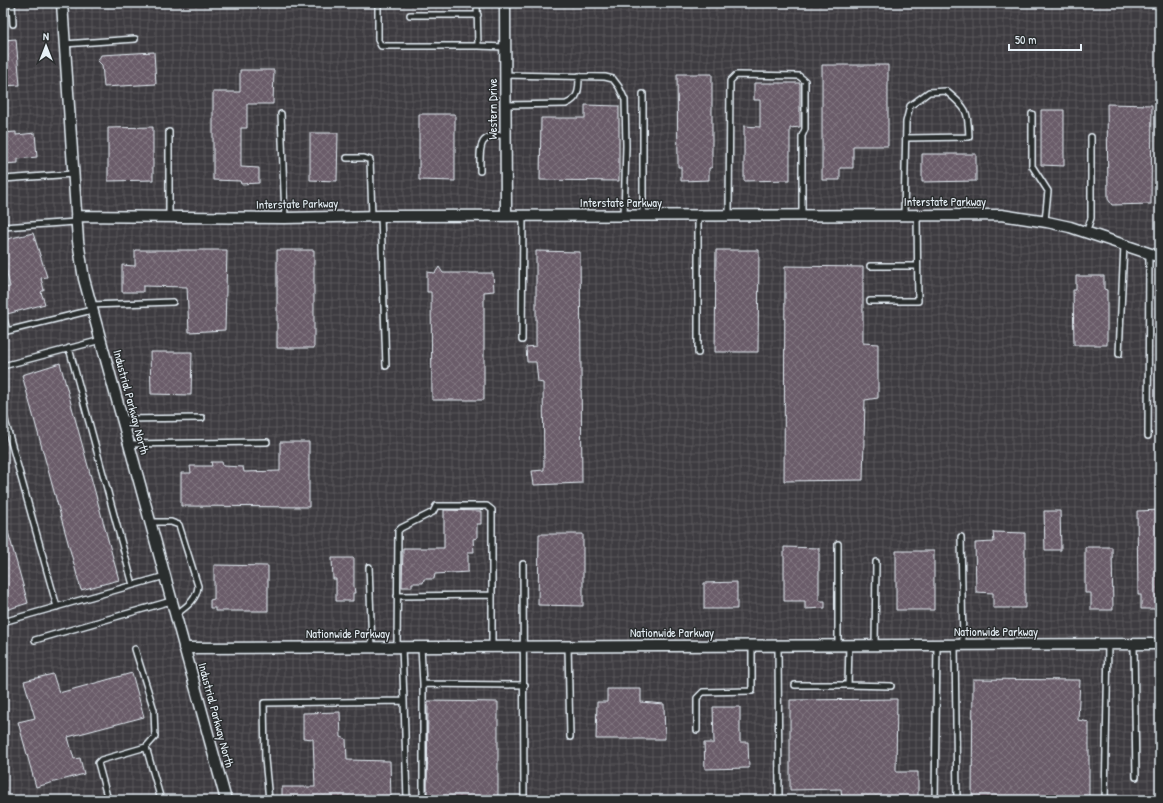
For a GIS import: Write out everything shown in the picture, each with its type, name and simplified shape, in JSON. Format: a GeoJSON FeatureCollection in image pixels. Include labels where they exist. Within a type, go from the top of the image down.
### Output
{"type":"FeatureCollection","features":[{"type":"Feature","properties":{"kind":"street","name":"Industrial Parkway North"},"geometry":{"type":"LineString","coordinates":[[62,3],[76,219],[84,279],[226,800]]}},
{"type":"Feature","properties":{"kind":"street","name":"Western Drive"},"geometry":{"type":"LineString","coordinates":[[505,3],[506,216]]}},
{"type":"Feature","properties":{"kind":"street","name":"Interstate Parkway"},"geometry":{"type":"LineString","coordinates":[[76,219],[376,216],[1001,215],[1045,221],[1160,257]]}},
{"type":"Feature","properties":{"kind":"street","name":"Nationwide Parkway"},"geometry":{"type":"LineString","coordinates":[[184,648],[1160,644]]}},
{"type":"Feature","properties":{"kind":"lane"},"geometry":{"type":"LineString","coordinates":[[12,3],[13,24]]}},
{"type":"Feature","properties":{"kind":"lane"},"geometry":{"type":"LineString","coordinates":[[378,3],[378,40],[381,46],[505,47]]}},
{"type":"Feature","properties":{"kind":"lane"},"geometry":{"type":"LineString","coordinates":[[477,3],[478,46]]}},
{"type":"Feature","properties":{"kind":"lane"},"geometry":{"type":"LineString","coordinates":[[410,15],[478,15]]}},
{"type":"Feature","properties":{"kind":"lane"},"geometry":{"type":"LineString","coordinates":[[64,44],[135,39]]}},
{"type":"Feature","properties":{"kind":"lane"},"geometry":{"type":"LineString","coordinates":[[505,75],[579,76],[605,77],[613,79],[619,87],[624,100],[626,146],[624,216]]}},
{"type":"Feature","properties":{"kind":"lane"},"geometry":{"type":"LineString","coordinates":[[729,216],[730,81],[736,75],[799,76],[805,81],[805,129],[802,136],[802,216]]}},
{"type":"Feature","properties":{"kind":"lane"},"geometry":{"type":"LineString","coordinates":[[506,105],[566,104],[573,102],[577,95],[579,76]]}},
{"type":"Feature","properties":{"kind":"lane"},"geometry":{"type":"LineString","coordinates":[[904,215],[906,122],[910,106],[929,92],[946,91],[964,107],[968,119],[969,137],[906,138]]}},
{"type":"Feature","properties":{"kind":"lane"},"geometry":{"type":"LineString","coordinates":[[643,94],[643,216]]}},
{"type":"Feature","properties":{"kind":"lane"},"geometry":{"type":"LineString","coordinates":[[282,114],[284,218]]}},
{"type":"Feature","properties":{"kind":"lane"},"geometry":{"type":"LineString","coordinates":[[1032,114],[1032,166],[1048,191],[1045,221]]}},
{"type":"Feature","properties":{"kind":"lane"},"geometry":{"type":"LineString","coordinates":[[169,132],[169,217]]}},
{"type":"Feature","properties":{"kind":"lane"},"geometry":{"type":"LineString","coordinates":[[480,171],[480,152],[481,145],[484,140],[490,136],[506,135]]}},
{"type":"Feature","properties":{"kind":"lane"},"geometry":{"type":"LineString","coordinates":[[1086,233],[1091,218],[1091,137]]}},
{"type":"Feature","properties":{"kind":"lane"},"geometry":{"type":"LineString","coordinates":[[347,158],[364,158],[370,160],[376,216],[386,366]]}},
{"type":"Feature","properties":{"kind":"lane"},"geometry":{"type":"LineString","coordinates":[[3,179],[73,174]]}},
{"type":"Feature","properties":{"kind":"lane"},"geometry":{"type":"LineString","coordinates":[[870,301],[918,301],[917,215]]}},
{"type":"Feature","properties":{"kind":"lane"},"geometry":{"type":"LineString","coordinates":[[522,340],[523,216]]}},
{"type":"Feature","properties":{"kind":"lane"},"geometry":{"type":"LineString","coordinates":[[698,216],[698,353]]}},
{"type":"Feature","properties":{"kind":"lane"},"geometry":{"type":"LineString","coordinates":[[3,227],[76,219]]}},
{"type":"Feature","properties":{"kind":"lane"},"geometry":{"type":"LineString","coordinates":[[1119,354],[1124,245]]}},
{"type":"Feature","properties":{"kind":"lane"},"geometry":{"type":"LineString","coordinates":[[1148,436],[1149,254]]}},
{"type":"Feature","properties":{"kind":"lane"},"geometry":{"type":"LineString","coordinates":[[870,266],[917,266]]}},
{"type":"Feature","properties":{"kind":"lane"},"geometry":{"type":"LineString","coordinates":[[3,315],[7,331],[92,308],[173,302]]}},
{"type":"Feature","properties":{"kind":"lane"},"geometry":{"type":"LineString","coordinates":[[3,366],[101,340]]}},
{"type":"Feature","properties":{"kind":"lane"},"geometry":{"type":"LineString","coordinates":[[69,348],[133,585]]}},
{"type":"Feature","properties":{"kind":"lane"},"geometry":{"type":"LineString","coordinates":[[3,413],[57,607]]}},
{"type":"Feature","properties":{"kind":"lane"},"geometry":{"type":"LineString","coordinates":[[122,419],[202,418]]}},
{"type":"Feature","properties":{"kind":"lane"},"geometry":{"type":"LineString","coordinates":[[129,444],[267,442]]}},
{"type":"Feature","properties":{"kind":"lane"},"geometry":{"type":"LineString","coordinates":[[407,800],[404,701],[397,596],[398,531],[401,528],[433,512],[436,506],[486,506],[492,510],[492,647]]}},
{"type":"Feature","properties":{"kind":"lane"},"geometry":{"type":"LineString","coordinates":[[150,522],[171,522],[179,525],[198,586],[198,594],[175,615]]}},
{"type":"Feature","properties":{"kind":"lane"},"geometry":{"type":"LineString","coordinates":[[957,800],[955,682],[959,645],[961,538]]}},
{"type":"Feature","properties":{"kind":"lane"},"geometry":{"type":"LineString","coordinates":[[838,544],[838,646]]}},
{"type":"Feature","properties":{"kind":"lane"},"geometry":{"type":"LineString","coordinates":[[875,645],[876,562]]}},
{"type":"Feature","properties":{"kind":"lane"},"geometry":{"type":"LineString","coordinates":[[523,564],[523,647],[525,684],[524,800]]}},
{"type":"Feature","properties":{"kind":"lane"},"geometry":{"type":"LineString","coordinates":[[369,566],[372,647]]}},
{"type":"Feature","properties":{"kind":"lane"},"geometry":{"type":"LineString","coordinates":[[3,622],[165,576]]}},
{"type":"Feature","properties":{"kind":"lane"},"geometry":{"type":"LineString","coordinates":[[397,596],[492,595]]}},
{"type":"Feature","properties":{"kind":"lane"},"geometry":{"type":"LineString","coordinates":[[35,640],[172,601]]}},
{"type":"Feature","properties":{"kind":"lane"},"geometry":{"type":"LineString","coordinates":[[1105,800],[1108,644]]}},
{"type":"Feature","properties":{"kind":"lane"},"geometry":{"type":"LineString","coordinates":[[1134,644],[1136,778]]}},
{"type":"Feature","properties":{"kind":"lane"},"geometry":{"type":"LineString","coordinates":[[848,685],[849,645]]}},
{"type":"Feature","properties":{"kind":"lane"},"geometry":{"type":"LineString","coordinates":[[936,800],[937,645]]}},
{"type":"Feature","properties":{"kind":"lane"},"geometry":{"type":"LineString","coordinates":[[568,646],[570,738]]}},
{"type":"Feature","properties":{"kind":"lane"},"geometry":{"type":"LineString","coordinates":[[697,730],[697,698],[703,692],[752,691],[752,646]]}},
{"type":"Feature","properties":{"kind":"lane"},"geometry":{"type":"LineString","coordinates":[[778,646],[779,800]]}},
{"type":"Feature","properties":{"kind":"lane"},"geometry":{"type":"LineString","coordinates":[[421,647],[423,684],[423,800]]}},
{"type":"Feature","properties":{"kind":"lane"},"geometry":{"type":"LineString","coordinates":[[108,800],[98,763],[101,760],[146,747],[155,738],[154,710],[135,649]]}},
{"type":"Feature","properties":{"kind":"lane"},"geometry":{"type":"LineString","coordinates":[[423,684],[525,684]]}},
{"type":"Feature","properties":{"kind":"lane"},"geometry":{"type":"LineString","coordinates":[[795,686],[891,686]]}},
{"type":"Feature","properties":{"kind":"lane"},"geometry":{"type":"LineString","coordinates":[[269,800],[265,760],[264,703],[404,701]]}},
{"type":"Feature","properties":{"kind":"lane"},"geometry":{"type":"LineString","coordinates":[[146,747],[161,800]]}},
{"type":"Feature","properties":{"kind":"shaded area"},"geometry":{"type":"Polygon","coordinates":[[[3,3],[1160,3],[1160,800],[3,800],[3,3]]]}},
{"type":"Feature","properties":{"kind":"building"},"geometry":{"type":"Polygon","coordinates":[[[16,39],[20,85],[3,86],[3,40],[16,39]]]}},
{"type":"Feature","properties":{"kind":"building"},"geometry":{"type":"Polygon","coordinates":[[[154,52],[156,84],[104,87],[102,65],[98,61],[101,55],[154,52]]]}},
{"type":"Feature","properties":{"kind":"building"},"geometry":{"type":"Polygon","coordinates":[[[822,65],[888,65],[888,146],[853,146],[853,168],[840,168],[840,180],[822,180],[822,65]]]}},
{"type":"Feature","properties":{"kind":"building"},"geometry":{"type":"Polygon","coordinates":[[[240,70],[274,70],[273,104],[247,104],[247,128],[241,128],[241,167],[259,168],[259,183],[241,184],[240,181],[213,180],[213,92],[240,92],[240,70]]]}},
{"type":"Feature","properties":{"kind":"building"},"geometry":{"type":"Polygon","coordinates":[[[677,74],[712,74],[712,168],[709,168],[709,180],[681,181],[681,167],[678,167],[677,74]]]}},
{"type":"Feature","properties":{"kind":"building"},"geometry":{"type":"Polygon","coordinates":[[[754,83],[800,83],[800,127],[790,128],[790,180],[744,181],[744,126],[760,127],[760,100],[754,100],[754,83]]]}},
{"type":"Feature","properties":{"kind":"building"},"geometry":{"type":"Polygon","coordinates":[[[1107,104],[1152,105],[1151,204],[1112,205],[1108,199],[1107,104]]]}},
{"type":"Feature","properties":{"kind":"building"},"geometry":{"type":"Polygon","coordinates":[[[585,105],[619,106],[619,181],[540,180],[541,118],[585,118],[585,105]]]}},
{"type":"Feature","properties":{"kind":"building"},"geometry":{"type":"Polygon","coordinates":[[[1041,110],[1064,110],[1064,166],[1041,165],[1041,110]]]}},
{"type":"Feature","properties":{"kind":"building"},"geometry":{"type":"Polygon","coordinates":[[[419,114],[455,114],[455,181],[419,180],[419,114]]]}},
{"type":"Feature","properties":{"kind":"building"},"geometry":{"type":"Polygon","coordinates":[[[153,127],[153,180],[108,181],[108,128],[153,127]]]}},
{"type":"Feature","properties":{"kind":"building"},"geometry":{"type":"Polygon","coordinates":[[[16,132],[16,135],[35,133],[37,157],[18,159],[18,163],[3,164],[3,133],[16,132]]]}},
{"type":"Feature","properties":{"kind":"building"},"geometry":{"type":"Polygon","coordinates":[[[310,133],[338,133],[337,181],[310,180],[310,133]]]}},
{"type":"Feature","properties":{"kind":"building"},"geometry":{"type":"Polygon","coordinates":[[[922,154],[976,154],[976,181],[922,182],[922,154]]]}},
{"type":"Feature","properties":{"kind":"building"},"geometry":{"type":"Polygon","coordinates":[[[33,233],[47,277],[41,278],[44,290],[41,292],[45,304],[7,314],[3,302],[3,288],[10,287],[3,256],[3,240],[33,233]]]}},
{"type":"Feature","properties":{"kind":"building"},"geometry":{"type":"Polygon","coordinates":[[[135,250],[227,250],[225,330],[189,332],[187,287],[143,286],[143,292],[122,292],[122,265],[135,266],[135,250]]]}},
{"type":"Feature","properties":{"kind":"building"},"geometry":{"type":"Polygon","coordinates":[[[277,250],[314,250],[314,348],[277,348],[277,250]]]}},
{"type":"Feature","properties":{"kind":"building"},"geometry":{"type":"Polygon","coordinates":[[[716,250],[759,250],[758,352],[715,352],[716,250]]]}},
{"type":"Feature","properties":{"kind":"building"},"geometry":{"type":"Polygon","coordinates":[[[536,251],[580,252],[582,483],[534,485],[532,471],[544,470],[543,383],[538,382],[536,362],[527,362],[526,347],[536,346],[536,251]]]}},
{"type":"Feature","properties":{"kind":"building"},"geometry":{"type":"Polygon","coordinates":[[[785,266],[863,267],[863,343],[878,344],[878,398],[865,400],[863,480],[784,481],[785,266]]]}},
{"type":"Feature","properties":{"kind":"building"},"geometry":{"type":"Polygon","coordinates":[[[439,267],[443,273],[493,273],[494,291],[484,292],[484,400],[432,400],[431,292],[427,292],[427,272],[435,273],[439,267]]]}},
{"type":"Feature","properties":{"kind":"building"},"geometry":{"type":"Polygon","coordinates":[[[1076,276],[1104,276],[1104,289],[1107,290],[1107,345],[1074,345],[1073,290],[1076,290],[1076,276]]]}},
{"type":"Feature","properties":{"kind":"building"},"geometry":{"type":"Polygon","coordinates":[[[150,352],[192,352],[191,395],[151,394],[150,352]]]}},
{"type":"Feature","properties":{"kind":"building"},"geometry":{"type":"Polygon","coordinates":[[[60,363],[119,580],[81,590],[22,375],[60,363]]]}},
{"type":"Feature","properties":{"kind":"building"},"geometry":{"type":"Polygon","coordinates":[[[280,442],[309,442],[309,507],[181,506],[181,473],[191,473],[190,466],[212,466],[211,462],[222,462],[223,466],[243,467],[244,472],[280,471],[280,442]]]}},
{"type":"Feature","properties":{"kind":"building"},"geometry":{"type":"Polygon","coordinates":[[[444,510],[481,511],[481,524],[477,524],[477,538],[473,539],[474,552],[468,552],[468,572],[435,574],[434,579],[424,579],[423,583],[412,583],[412,587],[402,587],[403,548],[444,548],[444,510]]]}},
{"type":"Feature","properties":{"kind":"building"},"geometry":{"type":"Polygon","coordinates":[[[1160,510],[1160,609],[1141,609],[1141,595],[1138,595],[1137,511],[1160,510]]]}},
{"type":"Feature","properties":{"kind":"building"},"geometry":{"type":"Polygon","coordinates":[[[1044,511],[1060,511],[1061,550],[1045,550],[1044,511]]]}},
{"type":"Feature","properties":{"kind":"building"},"geometry":{"type":"Polygon","coordinates":[[[5,521],[28,603],[3,611],[3,522],[5,521]]]}},
{"type":"Feature","properties":{"kind":"building"},"geometry":{"type":"Polygon","coordinates":[[[993,532],[1025,533],[1025,608],[993,608],[993,593],[976,592],[975,543],[994,542],[993,532]]]}},
{"type":"Feature","properties":{"kind":"building"},"geometry":{"type":"Polygon","coordinates":[[[539,534],[583,534],[583,606],[538,605],[539,534]]]}},
{"type":"Feature","properties":{"kind":"building"},"geometry":{"type":"Polygon","coordinates":[[[784,547],[819,548],[819,601],[825,601],[825,608],[805,609],[805,601],[784,601],[784,547]]]}},
{"type":"Feature","properties":{"kind":"building"},"geometry":{"type":"Polygon","coordinates":[[[1085,547],[1112,547],[1113,610],[1091,610],[1091,593],[1085,593],[1085,547]]]}},
{"type":"Feature","properties":{"kind":"building"},"geometry":{"type":"Polygon","coordinates":[[[896,551],[934,551],[934,610],[896,610],[896,551]]]}},
{"type":"Feature","properties":{"kind":"building"},"geometry":{"type":"Polygon","coordinates":[[[332,558],[354,558],[355,593],[353,593],[353,601],[336,601],[336,579],[333,579],[332,558]]]}},
{"type":"Feature","properties":{"kind":"building"},"geometry":{"type":"Polygon","coordinates":[[[214,565],[268,566],[268,611],[215,611],[215,608],[210,608],[210,600],[214,599],[214,565]]]}},
{"type":"Feature","properties":{"kind":"building"},"geometry":{"type":"Polygon","coordinates":[[[737,582],[737,609],[704,609],[704,583],[737,582]]]}},
{"type":"Feature","properties":{"kind":"building"},"geometry":{"type":"Polygon","coordinates":[[[132,673],[144,717],[68,737],[74,759],[80,758],[84,774],[36,787],[18,722],[35,718],[24,681],[53,674],[59,693],[132,673]]]}},
{"type":"Feature","properties":{"kind":"building"},"geometry":{"type":"Polygon","coordinates":[[[973,679],[1080,680],[1078,720],[1089,722],[1089,800],[972,800],[973,679]]]}},
{"type":"Feature","properties":{"kind":"building"},"geometry":{"type":"Polygon","coordinates":[[[607,689],[641,689],[641,702],[664,704],[665,739],[596,739],[597,702],[607,702],[607,689]]]}},
{"type":"Feature","properties":{"kind":"building"},"geometry":{"type":"Polygon","coordinates":[[[897,699],[896,772],[918,772],[918,800],[842,800],[841,789],[790,790],[790,700],[897,699]]]}},
{"type":"Feature","properties":{"kind":"building"},"geometry":{"type":"Polygon","coordinates":[[[428,701],[498,702],[498,800],[427,800],[428,701]]]}},
{"type":"Feature","properties":{"kind":"building"},"geometry":{"type":"Polygon","coordinates":[[[713,707],[740,707],[740,742],[748,742],[749,768],[705,769],[704,743],[714,743],[713,707]]]}},
{"type":"Feature","properties":{"kind":"building"},"geometry":{"type":"Polygon","coordinates":[[[340,712],[341,737],[346,739],[347,760],[390,761],[391,800],[282,800],[282,787],[315,787],[313,739],[303,738],[303,713],[340,712]]]}}]}
